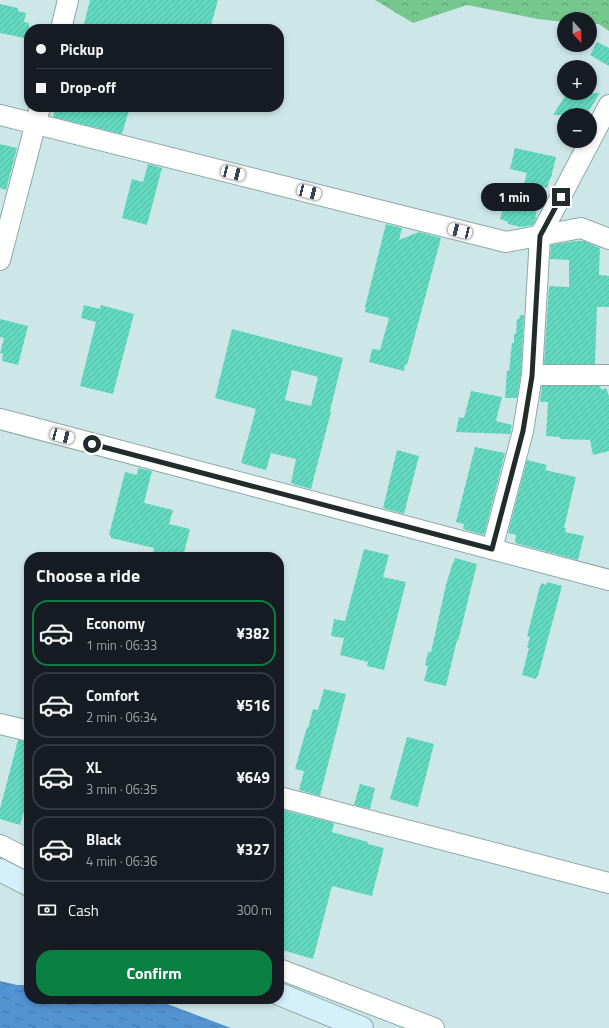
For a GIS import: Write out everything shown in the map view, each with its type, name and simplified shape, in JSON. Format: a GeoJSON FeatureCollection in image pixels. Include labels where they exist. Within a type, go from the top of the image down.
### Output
{"type":"FeatureCollection","features":[{"type":"Feature","properties":{"kind":"street"},"geometry":{"type":"LineString","coordinates":[[62,24],[68,0]]}},
{"type":"Feature","properties":{"kind":"street"},"geometry":{"type":"LineString","coordinates":[[492,549],[523,431],[532,376],[540,236],[609,105]]}},
{"type":"Feature","properties":{"kind":"street"},"geometry":{"type":"LineString","coordinates":[[0,115],[38,115],[506,242],[581,228],[609,240]]}},
{"type":"Feature","properties":{"kind":"street"},"geometry":{"type":"LineString","coordinates":[[0,260],[38,115]]}},
{"type":"Feature","properties":{"kind":"street"},"geometry":{"type":"LineString","coordinates":[[532,376],[609,376]]}},
{"type":"Feature","properties":{"kind":"street"},"geometry":{"type":"LineString","coordinates":[[0,419],[609,580]]}},
{"type":"Feature","properties":{"kind":"street"},"geometry":{"type":"LineString","coordinates":[[0,724],[24,731]]}},
{"type":"Feature","properties":{"kind":"street"},"geometry":{"type":"LineString","coordinates":[[284,798],[609,883]]}},
{"type":"Feature","properties":{"kind":"street"},"geometry":{"type":"LineString","coordinates":[[0,844],[24,857]]}},
{"type":"Feature","properties":{"kind":"street"},"geometry":{"type":"LineString","coordinates":[[0,870],[24,882]]}},
{"type":"Feature","properties":{"kind":"street"},"geometry":{"type":"LineString","coordinates":[[284,971],[434,1028]]}},
{"type":"Feature","properties":{"kind":"street"},"geometry":{"type":"LineString","coordinates":[[284,996],[362,1028]]}},
{"type":"Feature","properties":{"kind":"green space"},"geometry":{"type":"Polygon","coordinates":[[[375,0],[609,0],[609,31],[597,24],[597,12],[557,12],[557,21],[538,19],[467,5],[413,23],[375,0]]]}},
{"type":"Feature","properties":{"kind":"water"},"geometry":{"type":"Polygon","coordinates":[[[0,981],[24,985],[24,1004],[167,1004],[231,1028],[0,1028],[0,981]]]}},
{"type":"Feature","properties":{"kind":"building"},"geometry":{"type":"Polygon","coordinates":[[[90,0],[218,0],[211,24],[84,24],[90,0]]]}},
{"type":"Feature","properties":{"kind":"building"},"geometry":{"type":"Polygon","coordinates":[[[0,4],[18,8],[18,11],[26,13],[24,22],[29,24],[24,24],[24,38],[0,33],[0,4]]]}},
{"type":"Feature","properties":{"kind":"building"},"geometry":{"type":"Polygon","coordinates":[[[597,42],[609,48],[609,66],[590,55],[592,52],[597,52],[597,42]]]}},
{"type":"Feature","properties":{"kind":"building"},"geometry":{"type":"Polygon","coordinates":[[[563,100],[596,100],[590,108],[557,108],[563,100]]]}},
{"type":"Feature","properties":{"kind":"building"},"geometry":{"type":"Polygon","coordinates":[[[557,109],[557,115],[553,115],[557,109]]]}},
{"type":"Feature","properties":{"kind":"building"},"geometry":{"type":"Polygon","coordinates":[[[54,112],[129,112],[122,134],[53,117],[54,112]]]}},
{"type":"Feature","properties":{"kind":"building"},"geometry":{"type":"Polygon","coordinates":[[[0,144],[17,148],[6,190],[0,188],[0,144]]]}},
{"type":"Feature","properties":{"kind":"building"},"geometry":{"type":"Polygon","coordinates":[[[515,148],[556,157],[547,188],[543,187],[535,217],[537,217],[533,225],[521,227],[508,224],[508,222],[500,219],[507,196],[520,199],[527,173],[510,169],[515,148]]]}},
{"type":"Feature","properties":{"kind":"building"},"geometry":{"type":"Polygon","coordinates":[[[148,164],[162,168],[147,225],[122,218],[132,179],[143,182],[148,164]]]}},
{"type":"Feature","properties":{"kind":"building"},"geometry":{"type":"Polygon","coordinates":[[[386,224],[402,228],[399,240],[419,232],[441,238],[407,365],[405,364],[404,371],[369,362],[372,349],[380,350],[389,318],[365,312],[386,224]]]}},
{"type":"Feature","properties":{"kind":"building"},"geometry":{"type":"Polygon","coordinates":[[[584,241],[600,248],[599,275],[609,276],[609,307],[597,307],[595,364],[544,364],[549,286],[569,287],[569,260],[550,259],[551,245],[584,241]]]}},
{"type":"Feature","properties":{"kind":"building"},"geometry":{"type":"Polygon","coordinates":[[[84,305],[100,309],[101,305],[134,314],[113,394],[80,386],[96,322],[81,318],[84,305]]]}},
{"type":"Feature","properties":{"kind":"building"},"geometry":{"type":"Polygon","coordinates":[[[520,315],[524,315],[521,374],[517,398],[505,398],[507,370],[509,371],[512,343],[514,343],[517,319],[519,319],[520,315]]]}},
{"type":"Feature","properties":{"kind":"building"},"geometry":{"type":"Polygon","coordinates":[[[0,319],[28,326],[18,365],[2,361],[3,354],[0,353],[4,338],[0,337],[0,319]]]}},
{"type":"Feature","properties":{"kind":"building"},"geometry":{"type":"Polygon","coordinates":[[[232,329],[343,358],[311,489],[291,483],[296,459],[271,453],[266,470],[241,463],[256,409],[215,398],[232,329]],[[292,370],[285,400],[311,406],[318,377],[292,370]]]}},
{"type":"Feature","properties":{"kind":"building"},"geometry":{"type":"Polygon","coordinates":[[[542,386],[600,386],[601,390],[606,388],[609,396],[609,451],[593,455],[590,440],[560,439],[560,437],[546,436],[548,402],[541,402],[540,400],[542,386]]]}},
{"type":"Feature","properties":{"kind":"building"},"geometry":{"type":"Polygon","coordinates":[[[471,391],[502,397],[496,421],[512,425],[510,434],[456,432],[459,417],[464,418],[471,391]]]}},
{"type":"Feature","properties":{"kind":"building"},"geometry":{"type":"Polygon","coordinates":[[[475,447],[505,453],[484,535],[463,529],[464,524],[456,522],[475,447]]]}},
{"type":"Feature","properties":{"kind":"building"},"geometry":{"type":"Polygon","coordinates":[[[397,450],[419,456],[404,514],[383,508],[397,450]]]}},
{"type":"Feature","properties":{"kind":"building"},"geometry":{"type":"Polygon","coordinates":[[[527,460],[547,465],[545,470],[576,477],[564,528],[566,528],[565,532],[584,536],[578,560],[515,543],[516,535],[508,533],[527,460]]]}},
{"type":"Feature","properties":{"kind":"building"},"geometry":{"type":"Polygon","coordinates":[[[138,468],[152,471],[144,503],[173,510],[169,524],[190,529],[184,552],[153,552],[154,548],[111,538],[109,535],[125,472],[137,475],[138,468]]]}},
{"type":"Feature","properties":{"kind":"building"},"geometry":{"type":"Polygon","coordinates":[[[364,549],[389,555],[383,577],[406,582],[384,670],[367,666],[368,662],[340,655],[344,638],[331,636],[334,619],[345,621],[364,549]]]}},
{"type":"Feature","properties":{"kind":"building"},"geometry":{"type":"Polygon","coordinates":[[[455,558],[477,564],[446,686],[424,681],[428,666],[425,665],[428,652],[431,652],[446,585],[455,558]]]}},
{"type":"Feature","properties":{"kind":"building"},"geometry":{"type":"Polygon","coordinates":[[[547,582],[562,586],[536,679],[522,675],[529,648],[527,647],[530,637],[527,636],[540,586],[542,583],[546,585],[547,582]]]}},
{"type":"Feature","properties":{"kind":"building"},"geometry":{"type":"Polygon","coordinates":[[[324,689],[346,694],[320,796],[299,790],[304,771],[295,769],[313,709],[318,710],[324,689]]]}},
{"type":"Feature","properties":{"kind":"building"},"geometry":{"type":"Polygon","coordinates":[[[407,737],[434,744],[418,807],[390,799],[407,737]]]}},
{"type":"Feature","properties":{"kind":"building"},"geometry":{"type":"Polygon","coordinates":[[[18,740],[24,741],[24,811],[20,825],[0,819],[0,809],[18,740]]]}},
{"type":"Feature","properties":{"kind":"building"},"geometry":{"type":"Polygon","coordinates":[[[360,784],[375,788],[370,809],[354,805],[360,784]]]}},
{"type":"Feature","properties":{"kind":"building"},"geometry":{"type":"Polygon","coordinates":[[[284,810],[334,823],[332,832],[384,848],[372,896],[332,886],[313,959],[284,950],[284,810]]]}},
{"type":"Feature","properties":{"kind":"route"},"geometry":{"type":"LineString","coordinates":[[92,444],[492,549],[523,431],[532,376],[540,236],[561,197]]}}]}
